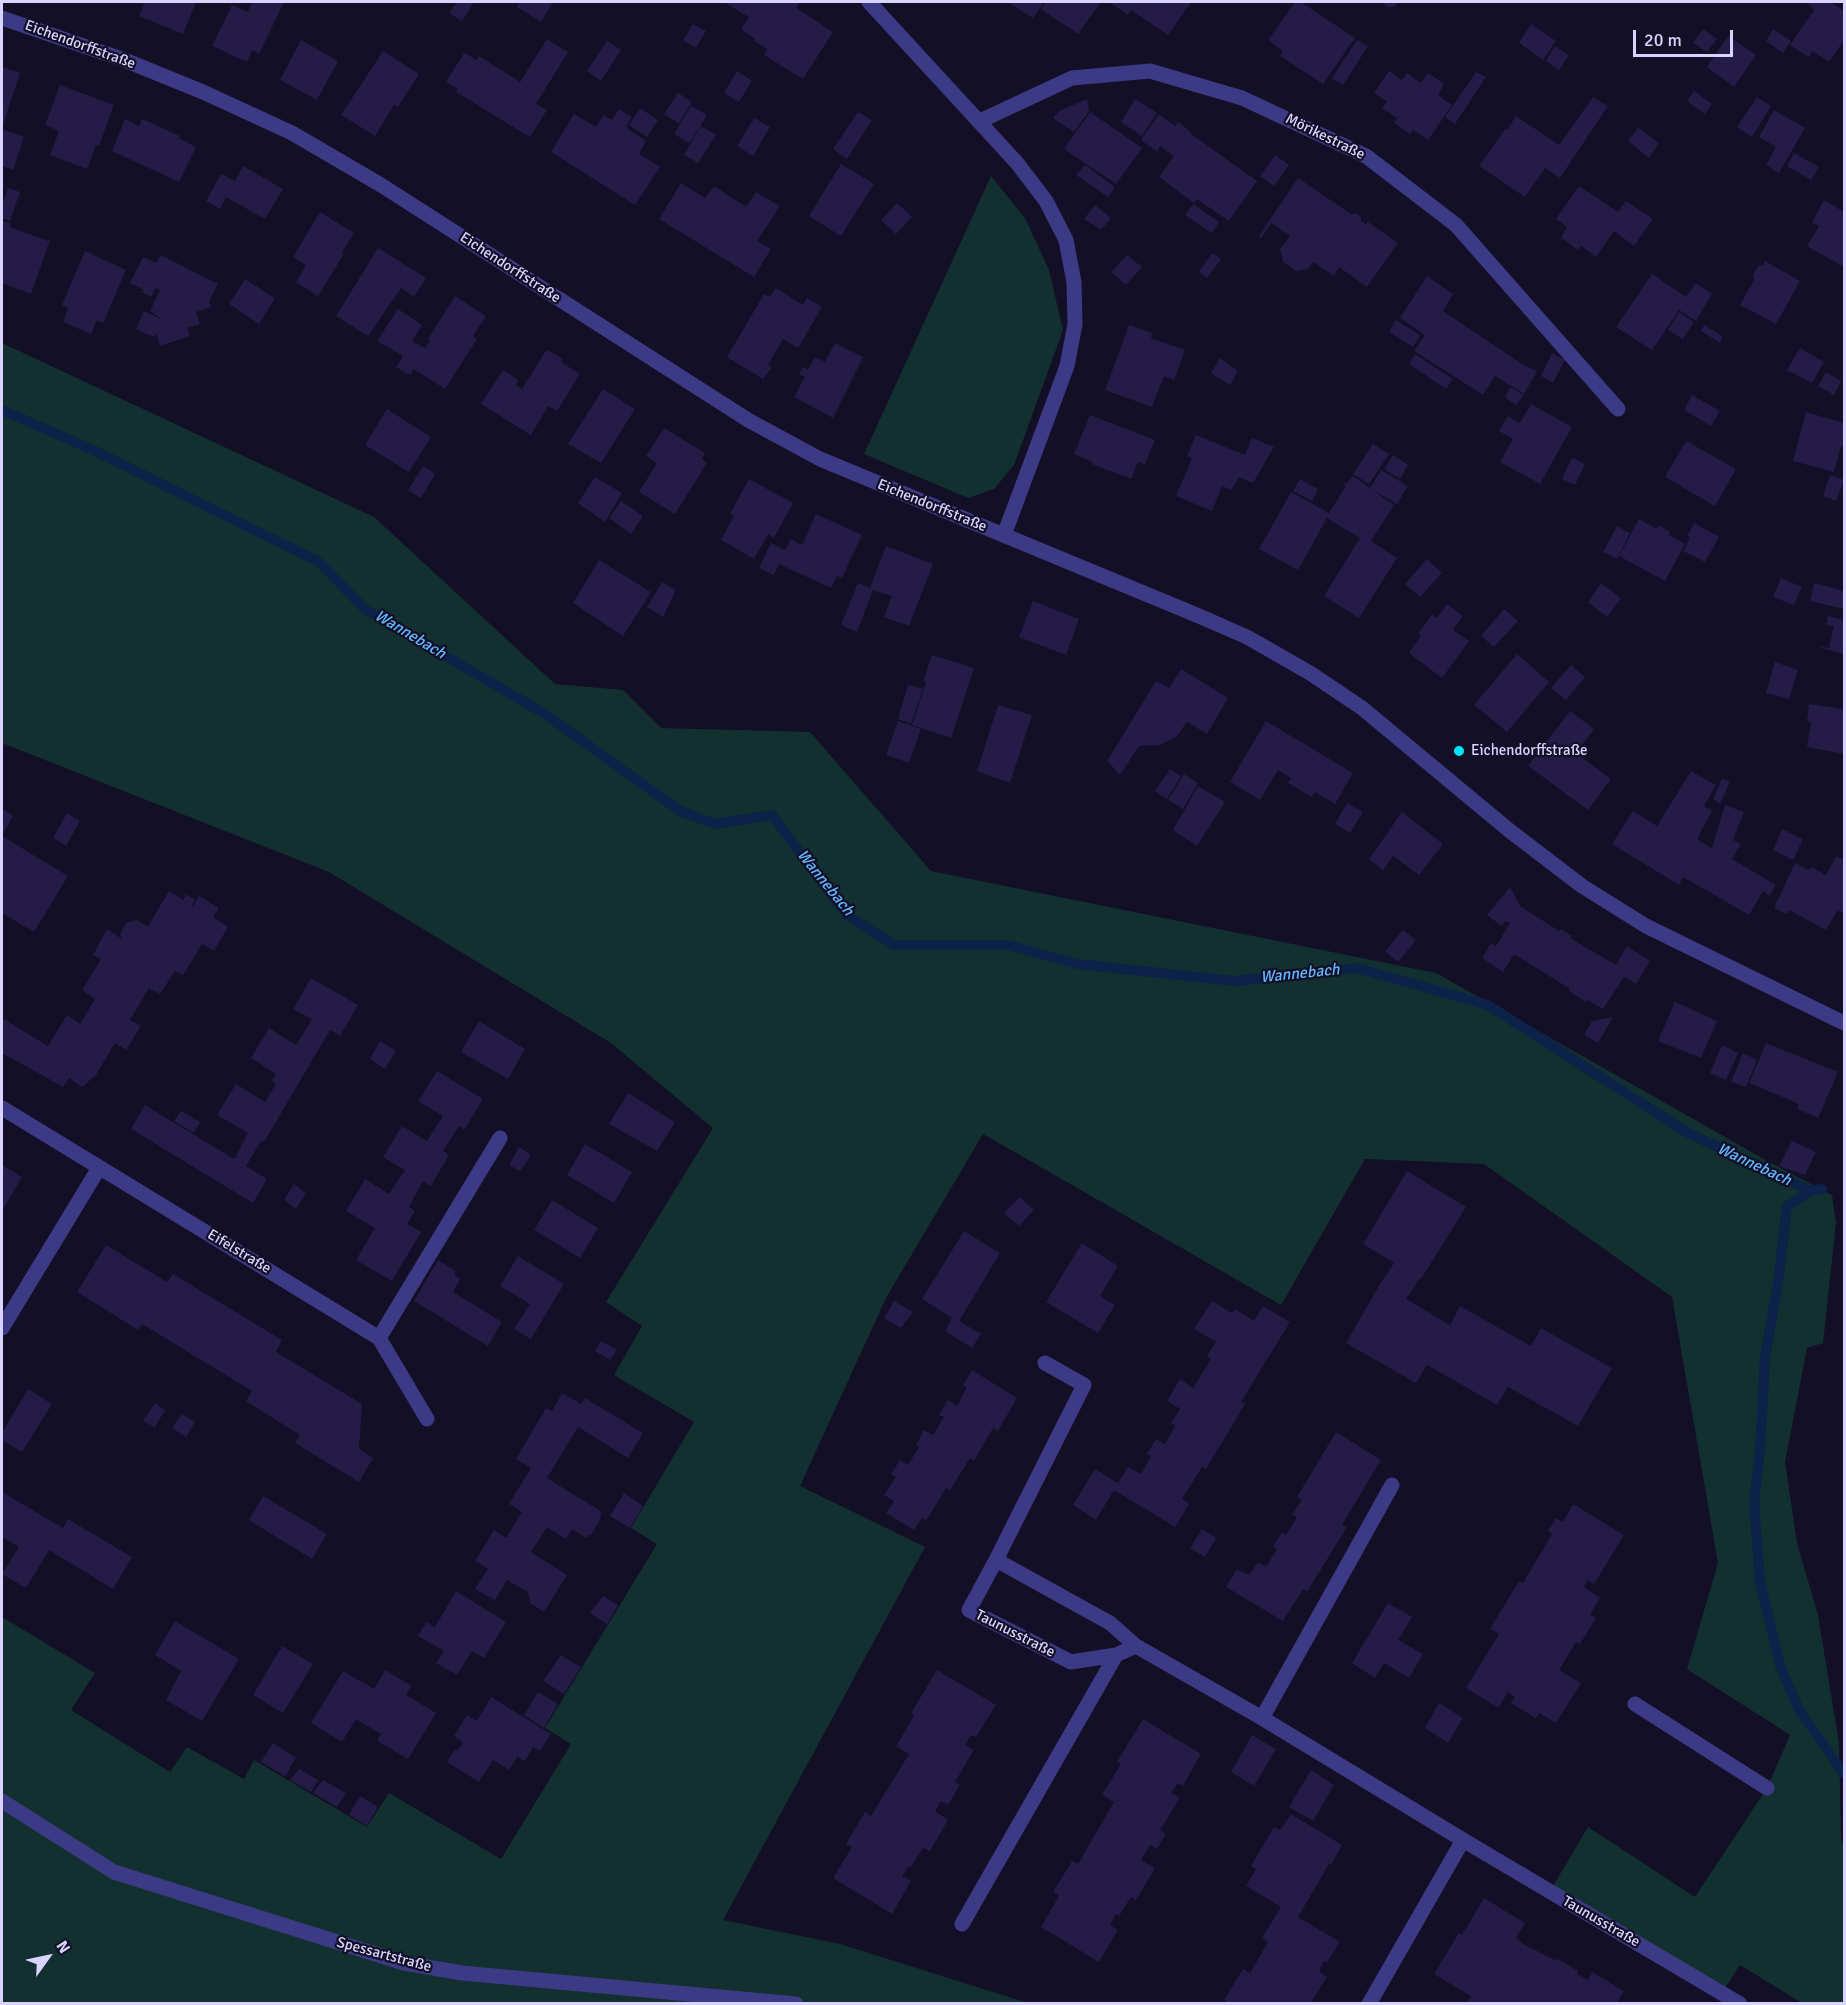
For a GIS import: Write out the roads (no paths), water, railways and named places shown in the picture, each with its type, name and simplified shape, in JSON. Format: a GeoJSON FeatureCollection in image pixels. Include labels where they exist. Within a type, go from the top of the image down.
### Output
{"type":"FeatureCollection","features":[{"type":"Feature","properties":{"kind":"street"},"geometry":{"type":"LineString","coordinates":[[869,2],[1017,163],[1046,201],[1066,240],[1074,282],[1075,324],[1067,366],[1004,535]]}},
{"type":"Feature","properties":{"kind":"street","name":"Eichendorffstraße"},"geometry":{"type":"LineString","coordinates":[[2,18],[122,59],[203,92],[292,133],[381,185],[748,420],[820,459],[1247,637],[1310,673],[1362,708],[1510,831],[1582,886],[1646,926],[1845,1023]]}},
{"type":"Feature","properties":{"kind":"street","name":"Mörikestraße"},"geometry":{"type":"LineString","coordinates":[[980,121],[1072,78],[1150,71],[1242,98],[1366,156],[1456,225],[1618,409]]}},
{"type":"Feature","properties":{"kind":"street","name":"Eifelstraße"},"geometry":{"type":"LineString","coordinates":[[2,1108],[379,1338],[427,1419]]}},
{"type":"Feature","properties":{"kind":"street"},"geometry":{"type":"LineString","coordinates":[[379,1338],[500,1137]]}},
{"type":"Feature","properties":{"kind":"street"},"geometry":{"type":"LineString","coordinates":[[2,1328],[99,1167]]}},
{"type":"Feature","properties":{"kind":"street"},"geometry":{"type":"LineString","coordinates":[[996,1560],[1084,1385],[1045,1363]]}},
{"type":"Feature","properties":{"kind":"street"},"geometry":{"type":"LineString","coordinates":[[1262,1718],[1392,1485]]}},
{"type":"Feature","properties":{"kind":"street","name":"Taunusstraße"},"geometry":{"type":"LineString","coordinates":[[1136,1646],[1116,1655],[1071,1662],[969,1611],[996,1560],[1110,1623],[1136,1646],[1262,1718],[1740,2004]]}},
{"type":"Feature","properties":{"kind":"street"},"geometry":{"type":"LineString","coordinates":[[962,1924],[1116,1655]]}},
{"type":"Feature","properties":{"kind":"street"},"geometry":{"type":"LineString","coordinates":[[1635,1704],[1767,1788]]}},
{"type":"Feature","properties":{"kind":"street","name":"Spessartstraße"},"geometry":{"type":"LineString","coordinates":[[2,1801],[114,1872],[404,1963],[462,1973],[796,2004]]}},
{"type":"Feature","properties":{"kind":"street"},"geometry":{"type":"LineString","coordinates":[[1369,2004],[1463,1840]]}},
{"type":"Feature","properties":{"kind":"waterway","name":"Wannebach"},"geometry":{"type":"LineString","coordinates":[[2,410],[93,450],[319,562],[365,609],[545,714],[680,811],[715,824],[772,815],[847,915],[894,945],[1008,945],[1077,964],[1235,981],[1357,968],[1488,1005],[1688,1133],[1811,1191],[1822,1189]]}},
{"type":"Feature","properties":{"kind":"waterway"},"geometry":{"type":"LineString","coordinates":[[1811,1191],[1787,1206],[1778,1283],[1765,1357],[1760,1451],[1754,1503],[1760,1582],[1780,1665],[1798,1708],[1844,1774]]}},
{"type":"Feature","properties":{"kind":"place","name":"Eichendorffstraße"},"geometry":{"type":"Point","coordinates":[1459,751]}}]}
